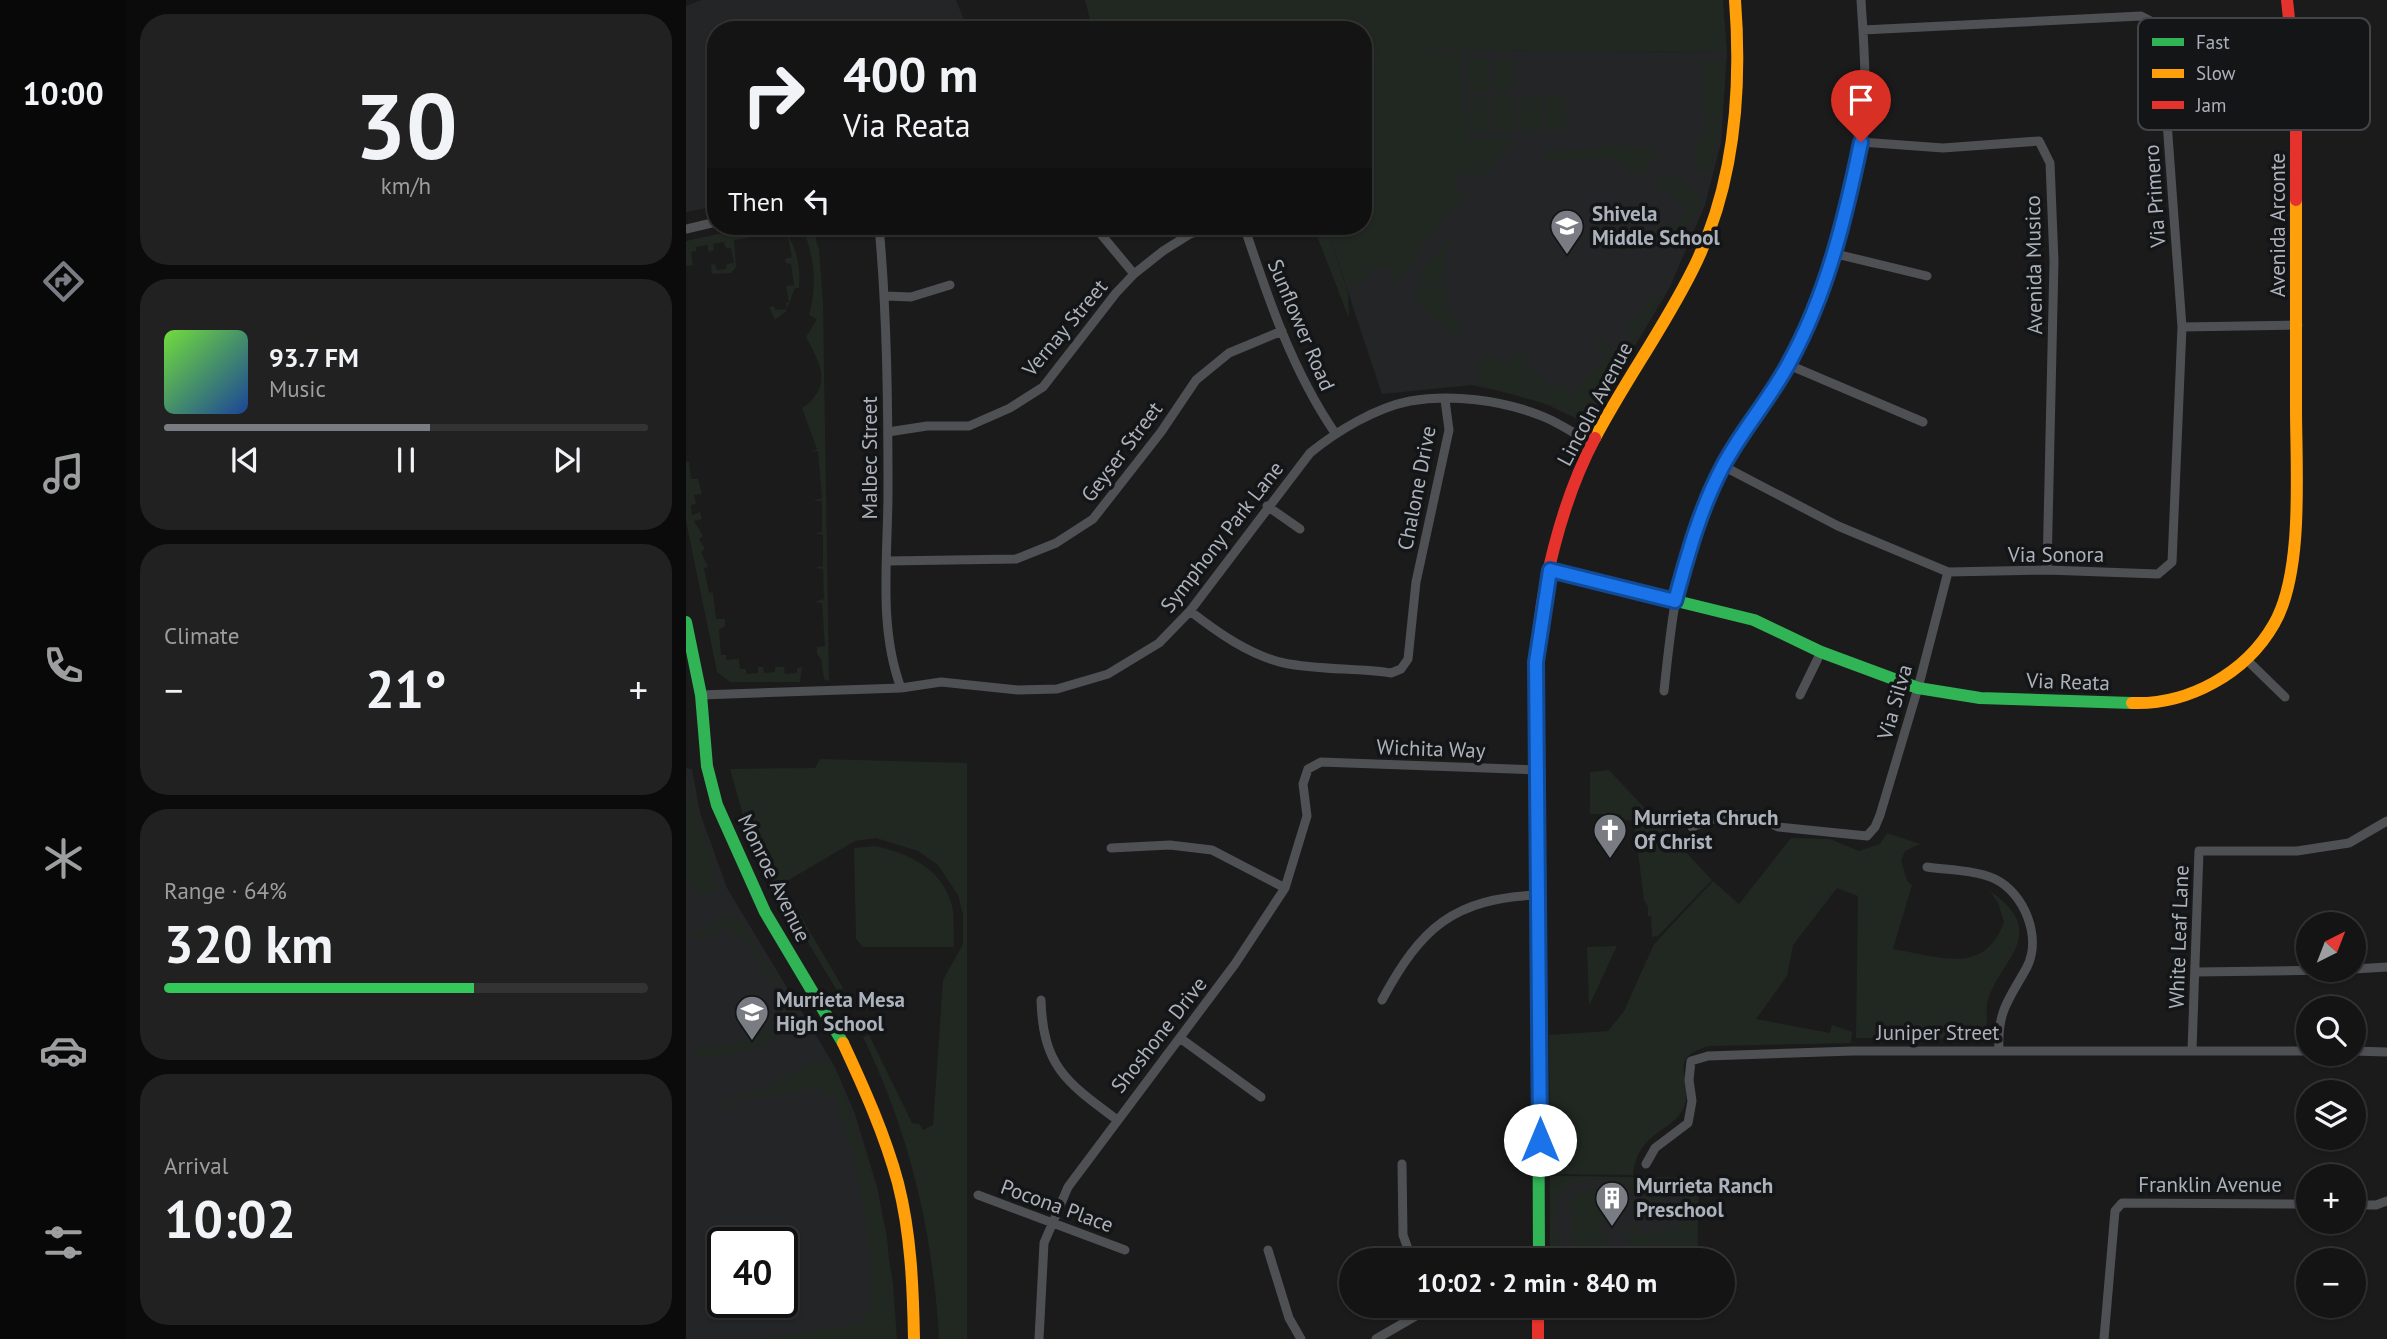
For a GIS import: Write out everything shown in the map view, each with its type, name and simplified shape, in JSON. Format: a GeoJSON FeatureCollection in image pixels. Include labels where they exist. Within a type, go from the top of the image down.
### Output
{"type":"FeatureCollection","features":[{"type":"Feature","properties":{"kind":"street","name":"Lincoln Avenue"},"geometry":{"type":"LineString","coordinates":[[1539,1248],[1539,770],[1536,662],[1550,570],[1575,481],[1591,443],[1694,267],[1718,198],[1732,134],[1738,72],[1735,0]]}},
{"type":"Feature","properties":{"kind":"street"},"geometry":{"type":"LineString","coordinates":[[1664,691],[1675,601],[1697,523],[1723,466],[1789,365],[1815,309],[1836,254],[1861,142],[1865,99],[1861,0]]}},
{"type":"Feature","properties":{"kind":"street","name":"Avenida Arconte"},"geometry":{"type":"LineString","coordinates":[[2287,0],[2289,18]]}},
{"type":"Feature","properties":{"kind":"street","name":"Via Primero"},"geometry":{"type":"LineString","coordinates":[[1863,30],[2141,16],[2145,18]]}},
{"type":"Feature","properties":{"kind":"street","name":"Via Primero"},"geometry":{"type":"LineString","coordinates":[[2168,130],[2182,327]]}},
{"type":"Feature","properties":{"kind":"street","name":"Avenida Arconte"},"geometry":{"type":"LineString","coordinates":[[2296,130],[2298,325]]}},
{"type":"Feature","properties":{"kind":"street","name":"Avenida Musico"},"geometry":{"type":"LineString","coordinates":[[1861,142],[1943,148],[2039,141],[2050,163],[2054,261],[2048,570]]}},
{"type":"Feature","properties":{"kind":"street"},"geometry":{"type":"LineString","coordinates":[[686,229],[707,224]]}},
{"type":"Feature","properties":{"kind":"street","name":"Malbec Street"},"geometry":{"type":"LineString","coordinates":[[880,235],[885,296],[888,603],[894,667],[901,688]]}},
{"type":"Feature","properties":{"kind":"street"},"geometry":{"type":"LineString","coordinates":[[1101,235],[1134,274]]}},
{"type":"Feature","properties":{"kind":"street","name":"Vernay Street"},"geometry":{"type":"LineString","coordinates":[[888,432],[927,426],[968,426],[1010,408],[1043,387],[1116,293],[1134,274],[1189,235]]}},
{"type":"Feature","properties":{"kind":"street","name":"Sunflower Road"},"geometry":{"type":"LineString","coordinates":[[1247,235],[1308,394],[1335,433]]}},
{"type":"Feature","properties":{"kind":"street"},"geometry":{"type":"LineString","coordinates":[[1836,254],[1927,276]]}},
{"type":"Feature","properties":{"kind":"street"},"geometry":{"type":"LineString","coordinates":[[885,296],[911,297],[950,285]]}},
{"type":"Feature","properties":{"kind":"street"},"geometry":{"type":"LineString","coordinates":[[2182,327],[2298,325]]}},
{"type":"Feature","properties":{"kind":"street","name":"Via Reata"},"geometry":{"type":"LineString","coordinates":[[1550,570],[1754,621],[1821,652],[1918,688],[1980,698],[2139,703],[2194,693],[2248,661],[2275,623],[2290,583],[2296,505],[2298,325]]}},
{"type":"Feature","properties":{"kind":"street","name":"Via Sonora"},"geometry":{"type":"LineString","coordinates":[[1723,466],[1838,526],[1948,572],[2048,570],[2158,574],[2172,562],[2182,327]]}},
{"type":"Feature","properties":{"kind":"street","name":"Geyser Street"},"geometry":{"type":"LineString","coordinates":[[888,561],[1016,559],[1056,543],[1093,519],[1161,432],[1196,380],[1229,353],[1282,331]]}},
{"type":"Feature","properties":{"kind":"street"},"geometry":{"type":"LineString","coordinates":[[1789,365],[1923,422]]}},
{"type":"Feature","properties":{"kind":"street","name":"Symphony Park Lane"},"geometry":{"type":"LineString","coordinates":[[701,695],[901,688],[940,682],[1018,690],[1057,689],[1108,674],[1159,643],[1190,611],[1267,506],[1310,453],[1335,433],[1410,401],[1445,400],[1493,402],[1540,415],[1591,443]]}},
{"type":"Feature","properties":{"kind":"street","name":"Chalone Drive"},"geometry":{"type":"LineString","coordinates":[[1190,611],[1215,631],[1246,648],[1283,663],[1391,673],[1401,669],[1408,659],[1416,582],[1449,430],[1445,400]]}},
{"type":"Feature","properties":{"kind":"street"},"geometry":{"type":"LineString","coordinates":[[1267,506],[1300,529]]}},
{"type":"Feature","properties":{"kind":"street","name":"Via Silva"},"geometry":{"type":"LineString","coordinates":[[1692,827],[1709,820],[1736,815],[1756,817],[1778,827],[1865,835],[1875,827],[1918,688],[1948,572]]}},
{"type":"Feature","properties":{"kind":"street","name":"Monroe Avenue"},"geometry":{"type":"LineString","coordinates":[[686,622],[701,695],[707,766],[717,805],[765,912],[843,1043],[866,1094],[898,1184],[913,1273],[914,1339]]}},
{"type":"Feature","properties":{"kind":"street"},"geometry":{"type":"LineString","coordinates":[[1800,695],[1821,652]]}},
{"type":"Feature","properties":{"kind":"street"},"geometry":{"type":"LineString","coordinates":[[2248,661],[2285,697]]}},
{"type":"Feature","properties":{"kind":"street","name":"Wichita Way"},"geometry":{"type":"LineString","coordinates":[[1321,762],[1539,770]]}},
{"type":"Feature","properties":{"kind":"street","name":"Shoshone Drive"},"geometry":{"type":"LineString","coordinates":[[1039,1339],[1044,1243],[1068,1187],[1116,1119],[1236,964],[1285,888],[1307,816],[1303,776],[1308,769],[1321,762]]}},
{"type":"Feature","properties":{"kind":"street","name":"White Leaf Lane"},"geometry":{"type":"LineString","coordinates":[[2192,1050],[2199,851],[2297,851],[2336,845],[2349,842],[2387,821]]}},
{"type":"Feature","properties":{"kind":"street"},"geometry":{"type":"LineString","coordinates":[[1111,848],[1170,845],[1212,850],[1285,888]]}},
{"type":"Feature","properties":{"kind":"street"},"geometry":{"type":"LineString","coordinates":[[1927,867],[1995,879],[2011,890],[2024,908],[2032,944],[2028,965],[2003,1006],[1998,1027],[1999,1051]]}},
{"type":"Feature","properties":{"kind":"street"},"geometry":{"type":"LineString","coordinates":[[1382,1000],[1402,965],[1437,924],[1500,896],[1539,895]]}},
{"type":"Feature","properties":{"kind":"street"},"geometry":{"type":"LineString","coordinates":[[2366,968],[2387,967]]}},
{"type":"Feature","properties":{"kind":"street"},"geometry":{"type":"LineString","coordinates":[[2196,972],[2296,971]]}},
{"type":"Feature","properties":{"kind":"street"},"geometry":{"type":"LineString","coordinates":[[1041,1000],[1047,1048],[1055,1064],[1065,1077],[1116,1119]]}},
{"type":"Feature","properties":{"kind":"street"},"geometry":{"type":"LineString","coordinates":[[1180,1038],[1261,1097]]}},
{"type":"Feature","properties":{"kind":"street","name":"Juniper Street"},"geometry":{"type":"LineString","coordinates":[[1646,1164],[1655,1148],[1688,1123],[1692,1101],[1688,1070],[1691,1061],[1697,1058],[1853,1051],[2296,1051]]}},
{"type":"Feature","properties":{"kind":"street"},"geometry":{"type":"LineString","coordinates":[[2366,1051],[2387,1052]]}},
{"type":"Feature","properties":{"kind":"street"},"geometry":{"type":"LineString","coordinates":[[1402,1164],[1403,1235],[1408,1248]]}},
{"type":"Feature","properties":{"kind":"street","name":"Pocona Place"},"geometry":{"type":"LineString","coordinates":[[978,1195],[1125,1250]]}},
{"type":"Feature","properties":{"kind":"street"},"geometry":{"type":"LineString","coordinates":[[2366,1205],[2387,1201]]}},
{"type":"Feature","properties":{"kind":"street","name":"Franklin Avenue"},"geometry":{"type":"LineString","coordinates":[[2104,1339],[2115,1211],[2122,1203],[2296,1204]]}},
{"type":"Feature","properties":{"kind":"street"},"geometry":{"type":"LineString","coordinates":[[1268,1250],[1289,1318],[1301,1339]]}},
{"type":"Feature","properties":{"kind":"street"},"geometry":{"type":"LineString","coordinates":[[1376,1339],[1410,1318]]}},
{"type":"Feature","properties":{"kind":"street"},"geometry":{"type":"LineString","coordinates":[[1538,1318],[1538,1339]]}},
{"type":"Feature","properties":{"kind":"shaded area"},"geometry":{"type":"Polygon","coordinates":[[[701,0],[956,0],[964,21],[707,21],[707,208],[686,212],[686,6],[701,0]]]}},
{"type":"Feature","properties":{"kind":"shaded area"},"geometry":{"type":"Polygon","coordinates":[[[1085,0],[1723,0],[1727,52],[1430,50],[1431,57],[1431,53],[1461,54],[1466,138],[1509,137],[1515,140],[1478,181],[1466,170],[1453,184],[1464,196],[1423,243],[1416,255],[1419,258],[1393,287],[1387,286],[1394,284],[1393,268],[1367,269],[1367,280],[1354,280],[1354,287],[1349,289],[1330,235],[1372,235],[1372,51],[1382,50],[1372,49],[1372,21],[1091,21],[1085,0]]]}},
{"type":"Feature","properties":{"kind":"shaded area"},"geometry":{"type":"Polygon","coordinates":[[[1372,49],[1727,52],[1721,143],[1705,205],[1669,289],[1588,424],[1535,399],[1472,385],[1382,394],[1329,235],[1372,235],[1372,49]]]}},
{"type":"Feature","properties":{"kind":"shaded area"},"geometry":{"type":"Polygon","coordinates":[[[1467,58],[1488,58],[1488,92],[1468,91],[1467,58]]]}},
{"type":"Feature","properties":{"kind":"shaded area"},"geometry":{"type":"Polygon","coordinates":[[[1515,58],[1514,91],[1493,92],[1494,59],[1515,58]]]}},
{"type":"Feature","properties":{"kind":"shaded area"},"geometry":{"type":"Polygon","coordinates":[[[1698,61],[1726,61],[1724,95],[1712,166],[1704,171],[1705,177],[1692,165],[1697,155],[1697,141],[1706,141],[1704,65],[1697,64],[1698,61]]]}},
{"type":"Feature","properties":{"kind":"shaded area"},"geometry":{"type":"Polygon","coordinates":[[[1469,97],[1489,97],[1488,131],[1468,131],[1469,97]]]}},
{"type":"Feature","properties":{"kind":"shaded area"},"geometry":{"type":"Polygon","coordinates":[[[1493,97],[1515,98],[1515,131],[1493,131],[1493,97]]]}},
{"type":"Feature","properties":{"kind":"shaded area"},"geometry":{"type":"Polygon","coordinates":[[[1519,97],[1541,97],[1540,131],[1519,130],[1519,97]]]}},
{"type":"Feature","properties":{"kind":"shaded area"},"geometry":{"type":"Polygon","coordinates":[[[1545,97],[1565,97],[1566,130],[1545,131],[1545,97]]]}},
{"type":"Feature","properties":{"kind":"shaded area"},"geometry":{"type":"Polygon","coordinates":[[[1628,146],[1654,150],[1655,155],[1643,174],[1637,174],[1613,158],[1547,162],[1546,151],[1628,146]]]}},
{"type":"Feature","properties":{"kind":"shaded area"},"geometry":{"type":"Polygon","coordinates":[[[1669,172],[1699,196],[1702,203],[1693,219],[1676,234],[1669,228],[1679,218],[1683,220],[1688,208],[1666,189],[1662,192],[1655,185],[1656,180],[1669,172]]]}},
{"type":"Feature","properties":{"kind":"shaded area"},"geometry":{"type":"Polygon","coordinates":[[[714,235],[763,235],[734,240],[736,267],[731,273],[712,274],[711,265],[715,264],[717,270],[726,269],[727,264],[734,263],[731,248],[726,248],[724,242],[713,244],[714,250],[709,252],[707,245],[696,247],[696,251],[691,252],[693,265],[686,266],[686,241],[714,235]]]}},
{"type":"Feature","properties":{"kind":"shaded area"},"geometry":{"type":"Polygon","coordinates":[[[782,235],[787,235],[790,239],[799,271],[799,288],[795,288],[787,309],[786,303],[789,302],[786,286],[794,285],[791,264],[786,263],[785,259],[792,257],[788,237],[782,235]]]}},
{"type":"Feature","properties":{"kind":"shaded area"},"geometry":{"type":"Polygon","coordinates":[[[805,235],[815,235],[819,249],[823,303],[829,681],[824,679],[821,659],[817,654],[817,647],[825,646],[822,603],[814,602],[824,599],[823,569],[814,568],[823,566],[823,535],[814,533],[822,532],[822,501],[813,501],[822,498],[818,451],[810,452],[817,449],[802,408],[818,392],[821,384],[820,367],[806,337],[817,319],[809,315],[813,270],[805,235]]]}},
{"type":"Feature","properties":{"kind":"shaded area"},"geometry":{"type":"Polygon","coordinates":[[[1317,235],[1329,235],[1348,293],[1349,318],[1317,235]]]}},
{"type":"Feature","properties":{"kind":"shaded area"},"geometry":{"type":"Polygon","coordinates":[[[1448,239],[1453,242],[1446,251],[1443,282],[1422,284],[1418,274],[1448,239]]]}},
{"type":"Feature","properties":{"kind":"shaded area"},"geometry":{"type":"Polygon","coordinates":[[[1443,285],[1447,304],[1461,330],[1455,337],[1415,301],[1415,296],[1423,286],[1443,285]]]}},
{"type":"Feature","properties":{"kind":"shaded area"},"geometry":{"type":"Polygon","coordinates":[[[1658,292],[1663,295],[1633,343],[1630,342],[1627,329],[1658,292]]]}},
{"type":"Feature","properties":{"kind":"shaded area"},"geometry":{"type":"Polygon","coordinates":[[[774,306],[775,310],[787,309],[775,320],[769,307],[774,306]]]}},
{"type":"Feature","properties":{"kind":"shaded area"},"geometry":{"type":"Polygon","coordinates":[[[1599,338],[1621,357],[1621,363],[1609,373],[1612,376],[1600,398],[1597,397],[1591,416],[1580,420],[1557,407],[1478,385],[1478,365],[1486,354],[1505,366],[1526,343],[1522,351],[1524,353],[1531,348],[1521,361],[1553,390],[1559,383],[1572,394],[1607,355],[1594,344],[1599,338]]]}},
{"type":"Feature","properties":{"kind":"shaded area"},"geometry":{"type":"Polygon","coordinates":[[[686,462],[689,462],[691,479],[698,479],[702,494],[694,495],[696,504],[691,505],[692,515],[700,512],[702,519],[694,521],[703,536],[699,539],[705,549],[701,552],[708,567],[704,568],[709,592],[713,593],[716,619],[725,619],[725,626],[719,630],[721,655],[726,655],[726,660],[739,659],[740,669],[746,669],[746,674],[758,673],[758,667],[763,667],[764,673],[775,672],[775,667],[784,667],[785,674],[797,673],[797,668],[802,667],[800,682],[730,682],[717,672],[686,521],[686,462]]]}},
{"type":"Feature","properties":{"kind":"shaded area"},"geometry":{"type":"Polygon","coordinates":[[[820,759],[967,763],[967,1339],[939,1339],[931,1260],[916,1184],[894,1110],[863,1037],[869,1035],[912,1123],[919,1124],[923,1130],[933,1125],[943,980],[963,944],[963,914],[958,895],[938,865],[918,851],[876,838],[855,841],[782,884],[843,988],[838,992],[772,883],[744,819],[730,769],[815,768],[820,759]]]}},
{"type":"Feature","properties":{"kind":"shaded area","name":"Murrieta Mesa High School"},"geometry":{"type":"Polygon","coordinates":[[[686,768],[692,769],[700,813],[727,888],[835,1067],[855,1114],[877,1187],[887,1237],[896,1339],[686,1339],[686,768]]]}},
{"type":"Feature","properties":{"kind":"shaded area"},"geometry":{"type":"Polygon","coordinates":[[[1609,770],[1712,880],[1658,936],[1652,937],[1651,916],[1648,916],[1648,907],[1644,900],[1634,821],[1625,820],[1619,814],[1590,814],[1590,772],[1609,770]]]}},
{"type":"Feature","properties":{"kind":"shaded area"},"geometry":{"type":"Polygon","coordinates":[[[686,792],[690,792],[716,870],[711,874],[719,892],[700,894],[693,883],[686,883],[686,792]]]}},
{"type":"Feature","properties":{"kind":"shaded area"},"geometry":{"type":"Polygon","coordinates":[[[1887,833],[1920,844],[1905,851],[1901,860],[1907,881],[1912,885],[1893,949],[1958,959],[1972,957],[1985,950],[2004,922],[1998,903],[1990,891],[2008,907],[2018,921],[2016,948],[1993,988],[1987,1004],[1987,1031],[1980,1039],[1856,1038],[1858,896],[1837,888],[1793,945],[1787,976],[1756,1019],[1830,1033],[1832,1025],[1852,1032],[1851,1043],[1709,1046],[1695,1051],[1687,1057],[1684,1064],[1687,1097],[1684,1107],[1679,1116],[1642,1149],[1633,1175],[1550,1174],[1549,1035],[1608,1031],[1624,1011],[1654,944],[1713,881],[1739,904],[1791,838],[1830,839],[1859,851],[1880,844],[1887,833]]]}},
{"type":"Feature","properties":{"kind":"shaded area"},"geometry":{"type":"Polygon","coordinates":[[[875,846],[910,858],[939,879],[951,902],[954,947],[863,947],[856,939],[854,848],[875,846]]]}},
{"type":"Feature","properties":{"kind":"shaded area"},"geometry":{"type":"Polygon","coordinates":[[[734,915],[741,921],[796,1012],[792,1028],[759,1046],[725,1056],[699,1057],[692,1050],[727,1046],[787,1023],[784,1016],[789,1012],[741,933],[734,936],[728,926],[693,940],[691,934],[734,915]]]}},
{"type":"Feature","properties":{"kind":"shaded area"},"geometry":{"type":"Polygon","coordinates":[[[1617,946],[1589,1006],[1587,947],[1617,946]]]}},
{"type":"Feature","properties":{"kind":"shaded area"},"geometry":{"type":"Polygon","coordinates":[[[815,1061],[832,1066],[862,1141],[880,1203],[893,1284],[897,1339],[757,1339],[865,1323],[864,1313],[871,1313],[872,1285],[863,1202],[834,1094],[824,1096],[822,1088],[731,1101],[729,1111],[722,1111],[728,1098],[760,1092],[815,1061]]]}},
{"type":"Feature","properties":{"kind":"shaded area"},"geometry":{"type":"Polygon","coordinates":[[[1550,1176],[1699,1178],[1697,1248],[1550,1248],[1550,1176]]]}},
{"type":"Feature","properties":{"kind":"shaded area"},"geometry":{"type":"Polygon","coordinates":[[[1550,1176],[1699,1178],[1697,1248],[1629,1248],[1633,1246],[1625,1231],[1636,1225],[1643,1237],[1666,1227],[1667,1231],[1683,1226],[1680,1217],[1685,1215],[1682,1207],[1688,1205],[1682,1192],[1655,1201],[1650,1190],[1636,1191],[1618,1182],[1602,1179],[1578,1183],[1558,1195],[1553,1229],[1558,1248],[1550,1248],[1550,1176]]]}},
{"type":"Feature","properties":{"kind":"shaded area"},"geometry":{"type":"Polygon","coordinates":[[[1602,1189],[1627,1197],[1627,1200],[1613,1199],[1612,1209],[1607,1208],[1605,1223],[1599,1226],[1610,1248],[1577,1248],[1573,1234],[1573,1209],[1565,1206],[1577,1193],[1585,1190],[1602,1189]]]}},
{"type":"Feature","properties":{"kind":"traffic: fast"},"geometry":{"type":"LineString","coordinates":[[1550,570],[1754,620],[1821,652],[1918,688],[1980,698],[2132,703]]}},
{"type":"Feature","properties":{"kind":"traffic: fast"},"geometry":{"type":"LineString","coordinates":[[686,622],[701,695],[707,766],[717,805],[765,912],[843,1043]]}},
{"type":"Feature","properties":{"kind":"traffic: fast"},"geometry":{"type":"LineString","coordinates":[[1537,766],[1539,1248]]}},
{"type":"Feature","properties":{"kind":"traffic: slow"},"geometry":{"type":"LineString","coordinates":[[1595,438],[1681,292],[1706,240],[1717,207],[1726,173],[1736,104],[1735,0]]}},
{"type":"Feature","properties":{"kind":"traffic: slow"},"geometry":{"type":"LineString","coordinates":[[2132,703],[2174,698],[2214,683],[2232,671],[2262,642],[2284,602],[2294,549],[2297,490],[2296,200]]}},
{"type":"Feature","properties":{"kind":"traffic: slow"},"geometry":{"type":"LineString","coordinates":[[843,1043],[880,1129],[898,1183],[909,1241],[914,1339]]}},
{"type":"Feature","properties":{"kind":"traffic: jam"},"geometry":{"type":"LineString","coordinates":[[2287,0],[2289,18]]}},
{"type":"Feature","properties":{"kind":"traffic: jam"},"geometry":{"type":"LineString","coordinates":[[2296,130],[2296,200]]}},
{"type":"Feature","properties":{"kind":"traffic: jam"},"geometry":{"type":"LineString","coordinates":[[1537,766],[1536,664],[1547,578],[1562,519],[1595,438]]}},
{"type":"Feature","properties":{"kind":"traffic: jam"},"geometry":{"type":"LineString","coordinates":[[1538,1318],[1538,1339]]}},
{"type":"Feature","properties":{"kind":"place","name":"Shivela Middle School"},"geometry":{"type":"Point","coordinates":[1567,256]}},
{"type":"Feature","properties":{"kind":"place","name":"Murrieta Chruch Of Christ"},"geometry":{"type":"Point","coordinates":[1610,860]}},
{"type":"Feature","properties":{"kind":"place","name":"Murrieta Mesa High School"},"geometry":{"type":"Point","coordinates":[752,1042]}},
{"type":"Feature","properties":{"kind":"place","name":"Murrieta Ranch Preschool"},"geometry":{"type":"Point","coordinates":[1612,1228]}},
{"type":"Feature","properties":{"kind":"route"},"geometry":{"type":"LineString","coordinates":[[1540,1140],[1536,662],[1543,602],[1550,570],[1675,601],[1691,539],[1723,466],[1789,365],[1815,309],[1836,254],[1861,142]]}}]}
